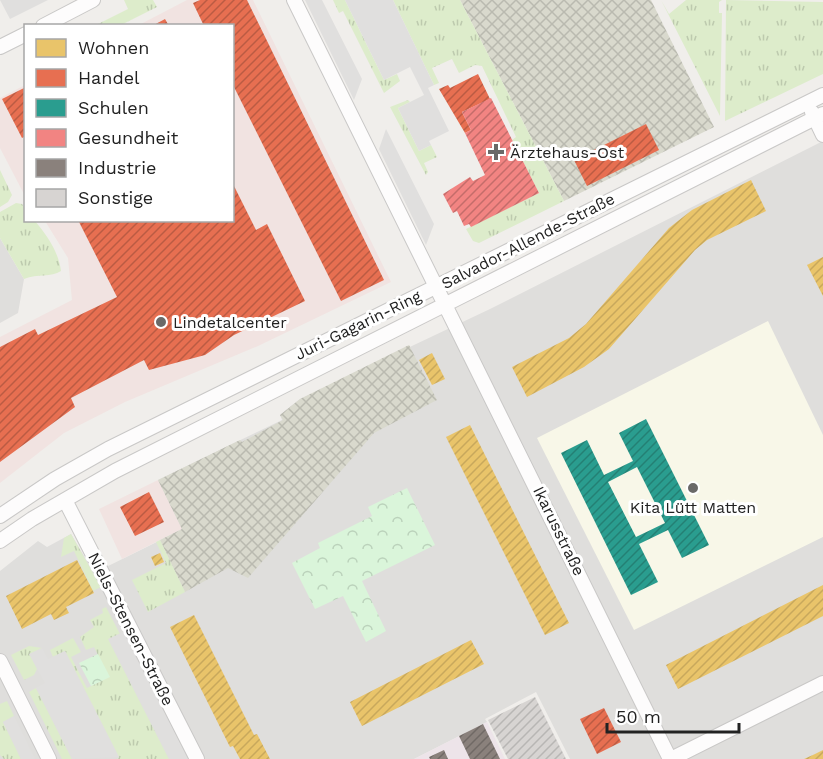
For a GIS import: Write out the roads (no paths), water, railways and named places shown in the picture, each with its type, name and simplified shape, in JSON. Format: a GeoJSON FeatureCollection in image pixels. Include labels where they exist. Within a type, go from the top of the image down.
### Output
{"type":"FeatureCollection","features":[{"type":"Feature","properties":{"kind":"street"},"geometry":{"type":"LineString","coordinates":[[47,24],[93,0]]}},
{"type":"Feature","properties":{"kind":"street","name":"Juri-Gagarin-Ring"},"geometry":{"type":"LineString","coordinates":[[0,516],[54,479],[101,453],[436,286],[294,0]]}},
{"type":"Feature","properties":{"kind":"street"},"geometry":{"type":"LineString","coordinates":[[0,47],[24,35]]}},
{"type":"Feature","properties":{"kind":"street","name":"Salvador-Allende-Straße"},"geometry":{"type":"LineString","coordinates":[[819,116],[444,304],[436,286],[823,95]]}},
{"type":"Feature","properties":{"kind":"street"},"geometry":{"type":"LineString","coordinates":[[807,102],[819,116],[823,135]]}},
{"type":"Feature","properties":{"kind":"street","name":"Juri-Gagarin-Ring"},"geometry":{"type":"LineString","coordinates":[[0,541],[65,500],[168,444],[444,304]]}},
{"type":"Feature","properties":{"kind":"street","name":"Ikarusstraße"},"geometry":{"type":"LineString","coordinates":[[444,304],[508,428],[671,759]]}},
{"type":"Feature","properties":{"kind":"street","name":"Niels-Stensen-Straße"},"geometry":{"type":"LineString","coordinates":[[65,500],[197,759]]}},
{"type":"Feature","properties":{"kind":"street"},"geometry":{"type":"LineString","coordinates":[[0,661],[49,759]]}},
{"type":"Feature","properties":{"kind":"street"},"geometry":{"type":"LineString","coordinates":[[671,759],[823,683]]}},
{"type":"Feature","properties":{"kind":"place","name":"Ärztehaus-Ost"},"geometry":{"type":"Point","coordinates":[496,152]}},
{"type":"Feature","properties":{"kind":"place","name":"Lindetalcenter"},"geometry":{"type":"Point","coordinates":[161,322]}},
{"type":"Feature","properties":{"kind":"place","name":"Kita Lütt Matten"},"geometry":{"type":"Point","coordinates":[693,488]}}]}
